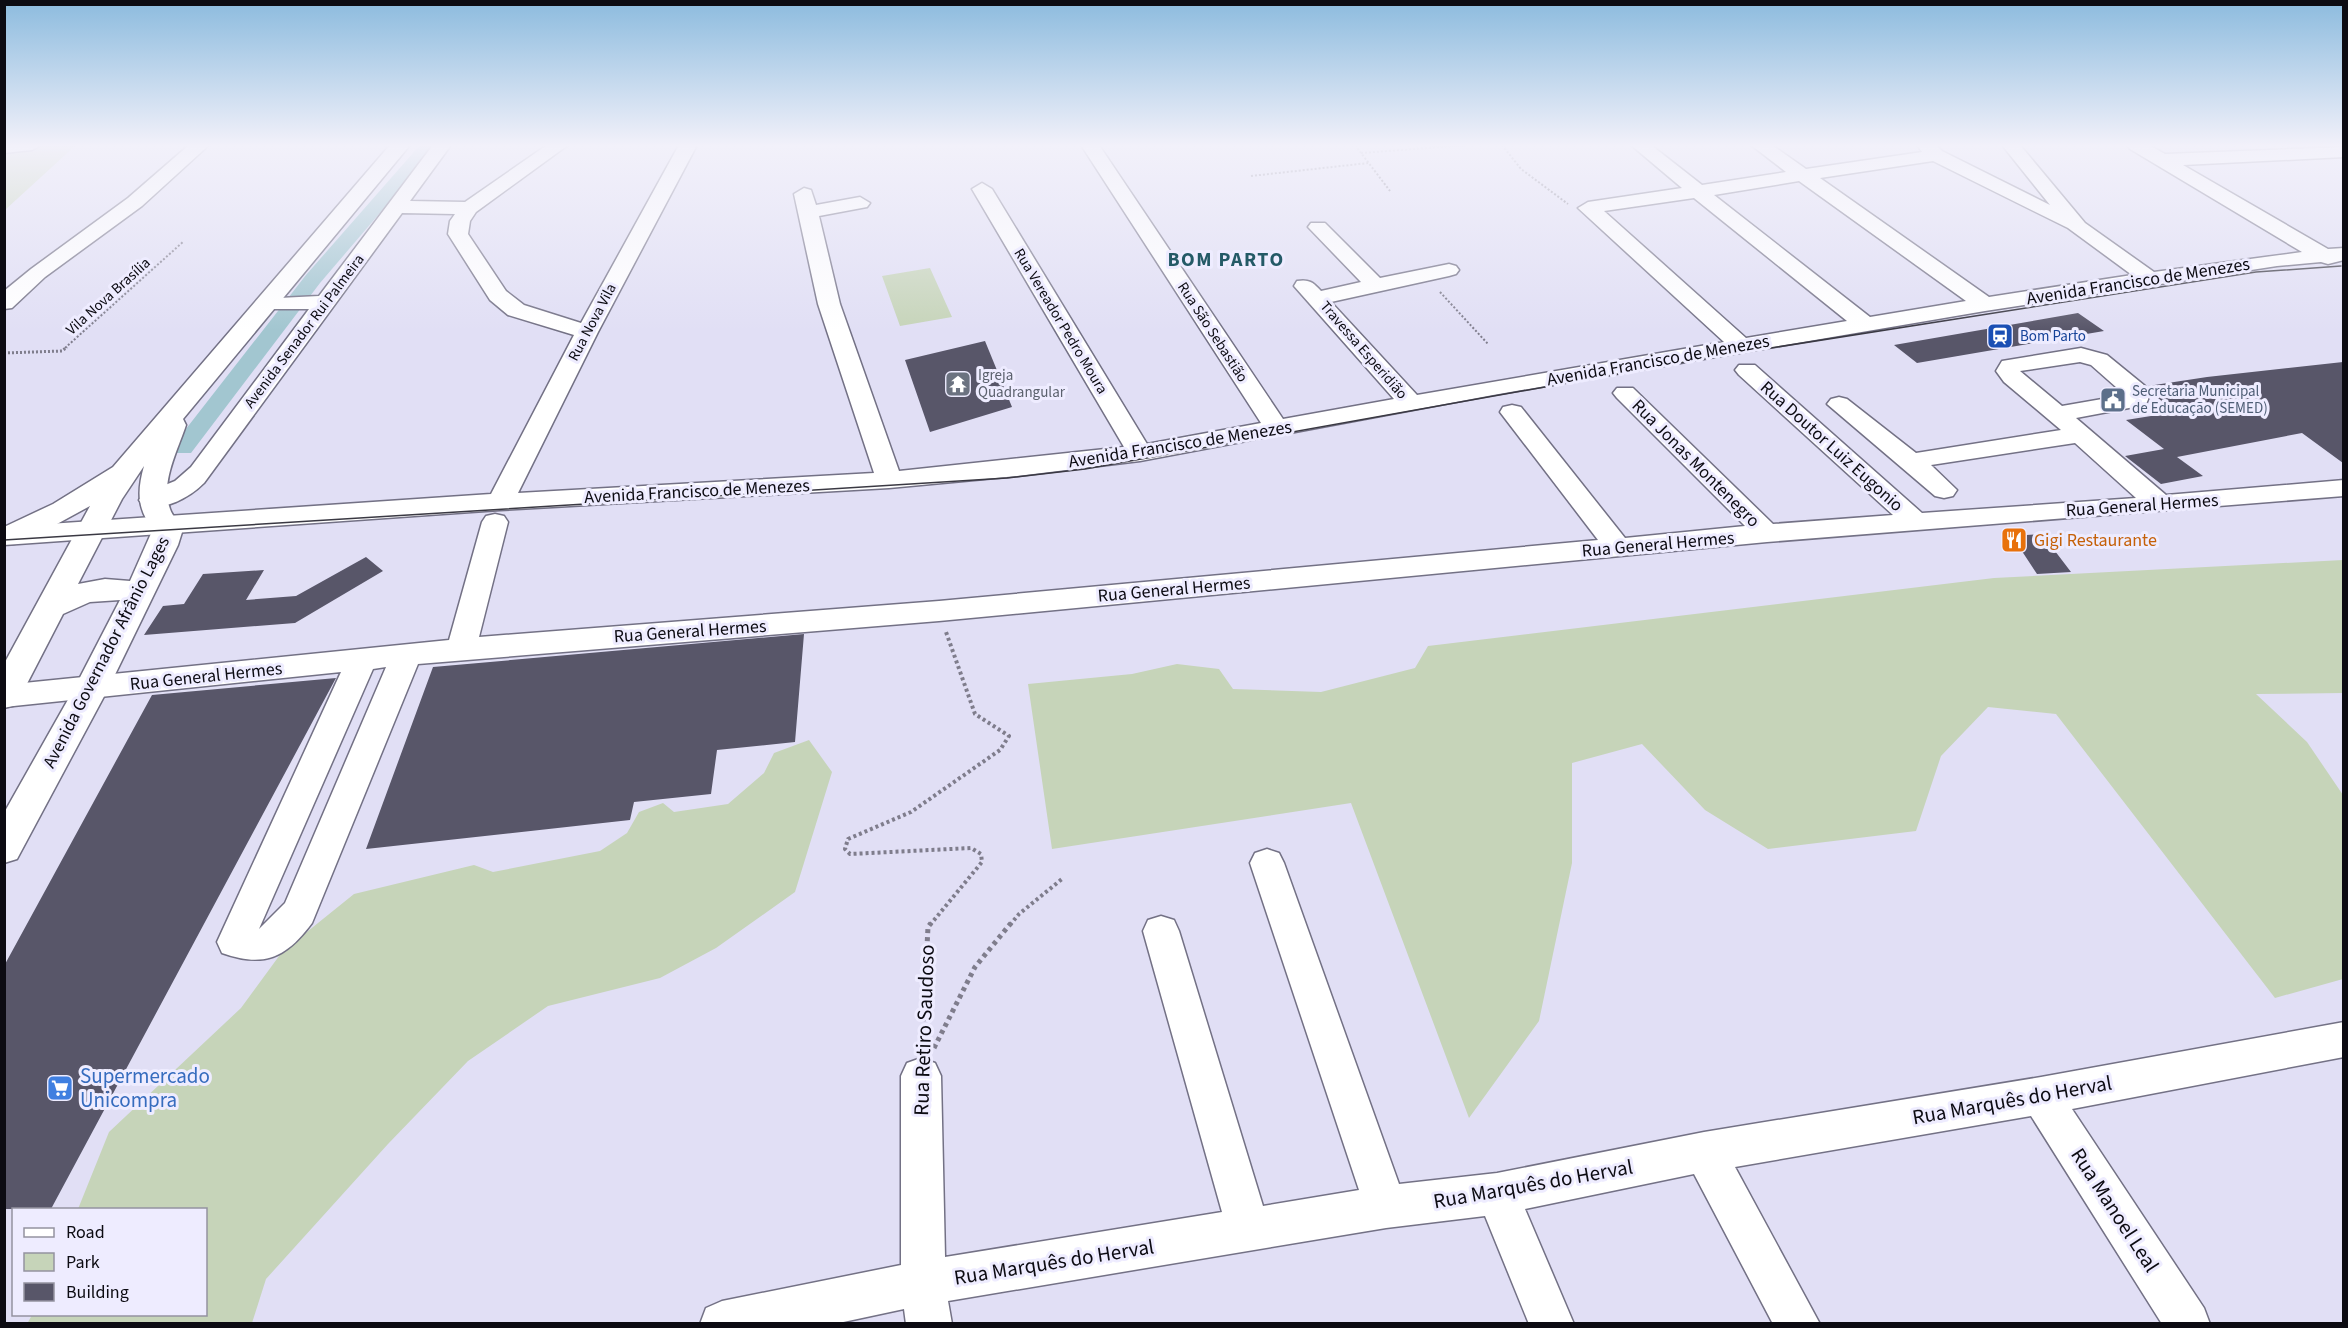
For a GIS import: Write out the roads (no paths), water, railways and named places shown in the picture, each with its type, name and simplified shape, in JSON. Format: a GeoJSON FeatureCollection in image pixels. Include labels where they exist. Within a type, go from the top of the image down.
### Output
{"type":"FeatureCollection","features":[{"type":"Feature","properties":{"kind":"main road"},"geometry":{"type":"LineString","coordinates":[[4,696],[53,606],[87,536],[124,472],[181,403],[274,304],[351,207]]}},
{"type":"Feature","properties":{"kind":"main road","name":"Avenida Governador Afrânio Lages"},"geometry":{"type":"LineString","coordinates":[[4,848],[91,688],[163,545],[168,529],[159,512],[158,466],[181,403]]}},
{"type":"Feature","properties":{"kind":"main road"},"geometry":{"type":"LineString","coordinates":[[7,540],[63,510],[124,472]]}},
{"type":"Feature","properties":{"kind":"main road"},"geometry":{"type":"LineString","coordinates":[[53,606],[70,597],[106,588],[138,593]]}},
{"type":"Feature","properties":{"kind":"street"},"geometry":{"type":"LineString","coordinates":[[4,303],[38,273],[128,207]]}},
{"type":"Feature","properties":{"kind":"street"},"geometry":{"type":"LineString","coordinates":[[396,207],[470,208]]}},
{"type":"Feature","properties":{"kind":"street","name":"Avenida Senador Rui Palmeira"},"geometry":{"type":"LineString","coordinates":[[159,512],[175,494],[188,486],[318,302],[396,207]]}},
{"type":"Feature","properties":{"kind":"street","name":"Rua Nova Vila"},"geometry":{"type":"LineString","coordinates":[[461,649],[498,512],[586,332],[654,207]]}},
{"type":"Feature","properties":{"kind":"street"},"geometry":{"type":"LineString","coordinates":[[807,207],[830,304],[890,480]]}},
{"type":"Feature","properties":{"kind":"street","name":"Rua Vereador Pedro Moura"},"geometry":{"type":"LineString","coordinates":[[993,207],[1140,453]]}},
{"type":"Feature","properties":{"kind":"street","name":"Rua São Sebastião"},"geometry":{"type":"LineString","coordinates":[[1131,207],[1277,429]]}},
{"type":"Feature","properties":{"kind":"street"},"geometry":{"type":"LineString","coordinates":[[1595,207],[1588,208],[1741,345]]}},
{"type":"Feature","properties":{"kind":"street"},"geometry":{"type":"LineString","coordinates":[[1716,207],[1865,324]]}},
{"type":"Feature","properties":{"kind":"street"},"geometry":{"type":"LineString","coordinates":[[1847,207],[1985,304]]}},
{"type":"Feature","properties":{"kind":"street"},"geometry":{"type":"LineString","coordinates":[[2040,207],[2078,227],[2149,278]]}},
{"type":"Feature","properties":{"kind":"street"},"geometry":{"type":"LineString","coordinates":[[2062,207],[2078,227]]}},
{"type":"Feature","properties":{"kind":"street"},"geometry":{"type":"LineString","coordinates":[[2247,207],[2333,255],[2343,267]]}},
{"type":"Feature","properties":{"kind":"street"},"geometry":{"type":"LineString","coordinates":[[470,208],[460,220],[459,234],[498,295],[516,310],[586,332]]}},
{"type":"Feature","properties":{"kind":"street"},"geometry":{"type":"LineString","coordinates":[[1318,227],[1376,286]]}},
{"type":"Feature","properties":{"kind":"street","name":"Avenida Francisco de Menezes"},"geometry":{"type":"LineString","coordinates":[[7,540],[87,536],[159,512],[498,512],[890,480],[1140,453],[1411,403],[1985,304],[2149,278],[2333,255]]}},
{"type":"Feature","properties":{"kind":"street","name":"Travessa Esperidião"},"geometry":{"type":"LineString","coordinates":[[1411,403],[1311,292],[1376,286],[1449,270]]}},
{"type":"Feature","properties":{"kind":"street"},"geometry":{"type":"LineString","coordinates":[[274,304],[318,302]]}},
{"type":"Feature","properties":{"kind":"street"},"geometry":{"type":"LineString","coordinates":[[2060,414],[2137,400],[2137,391],[2099,360],[2080,355],[2010,366],[2008,371],[2012,377],[2060,414],[2079,435],[2160,504]]}},
{"type":"Feature","properties":{"kind":"street","name":"Rua Doutor Luiz Eugonio"},"geometry":{"type":"LineString","coordinates":[[1746,370],[1917,523]]}},
{"type":"Feature","properties":{"kind":"street","name":"Rua Jonas Montenegro"},"geometry":{"type":"LineString","coordinates":[[1625,393],[1767,533]]}},
{"type":"Feature","properties":{"kind":"street"},"geometry":{"type":"LineString","coordinates":[[1839,404],[1944,490]]}},
{"type":"Feature","properties":{"kind":"street"},"geometry":{"type":"LineString","coordinates":[[1512,412],[1618,548]]}},
{"type":"Feature","properties":{"kind":"street"},"geometry":{"type":"LineString","coordinates":[[1911,461],[2079,435]]}},
{"type":"Feature","properties":{"kind":"street"},"geometry":{"type":"LineString","coordinates":[[2052,438],[2082,465]]}},
{"type":"Feature","properties":{"kind":"street","name":"Rua General Hermes"},"geometry":{"type":"LineString","coordinates":[[4,696],[461,649],[939,611],[1767,533],[2343,488]]}},
{"type":"Feature","properties":{"kind":"street"},"geometry":{"type":"LineString","coordinates":[[362,659],[235,942],[246,946],[261,945],[280,937],[299,912],[407,654]]}},
{"type":"Feature","properties":{"kind":"street"},"geometry":{"type":"LineString","coordinates":[[1268,863],[1380,1192]]}},
{"type":"Feature","properties":{"kind":"street"},"geometry":{"type":"LineString","coordinates":[[1161,931],[1245,1216]]}},
{"type":"Feature","properties":{"kind":"street","name":"Rua Marquês do Herval"},"geometry":{"type":"LineString","coordinates":[[723,1323],[926,1303],[1245,1216],[1380,1192],[1497,1194],[1704,1152],[2041,1096],[2343,1039]]}},
{"type":"Feature","properties":{"kind":"street","name":"Rua Retiro Saudoso"},"geometry":{"type":"LineString","coordinates":[[921,1076],[926,1303]]}},
{"type":"Feature","properties":{"kind":"street","name":"Rua Manoel Leal"},"geometry":{"type":"LineString","coordinates":[[2041,1096],[2188,1323]]}},
{"type":"Feature","properties":{"kind":"street"},"geometry":{"type":"LineString","coordinates":[[1704,1152],[1798,1323]]}},
{"type":"Feature","properties":{"kind":"street"},"geometry":{"type":"LineString","coordinates":[[1497,1194],[1552,1323]]}},
{"type":"Feature","properties":{"kind":"waterway"},"geometry":{"type":"LineString","coordinates":[[183,448],[313,279],[375,207]]}},
{"type":"Feature","properties":{"kind":"tram line"},"geometry":{"type":"LineString","coordinates":[[4,540],[1007,478],[1085,469],[1707,358],[2256,272],[2341,266]]}},
{"type":"Feature","properties":{"kind":"place","name":"Bom Parto"},"geometry":{"type":"Point","coordinates":[2000,336]}},
{"type":"Feature","properties":{"kind":"place","name":"Igreja Quadrangular"},"geometry":{"type":"Point","coordinates":[958,384]}},
{"type":"Feature","properties":{"kind":"place","name":"Secretaria Municipal de Educação (SEMED)"},"geometry":{"type":"Point","coordinates":[2113,400]}},
{"type":"Feature","properties":{"kind":"place","name":"Gigi Restaurante"},"geometry":{"type":"Point","coordinates":[2014,540]}},
{"type":"Feature","properties":{"kind":"place","name":"Supermercado Unicompra"},"geometry":{"type":"Point","coordinates":[60,1088]}},
{"type":"Feature","properties":{"kind":"district","name":"BOM PARTO"},"geometry":{"type":"Point","coordinates":[1226,259]}}]}
